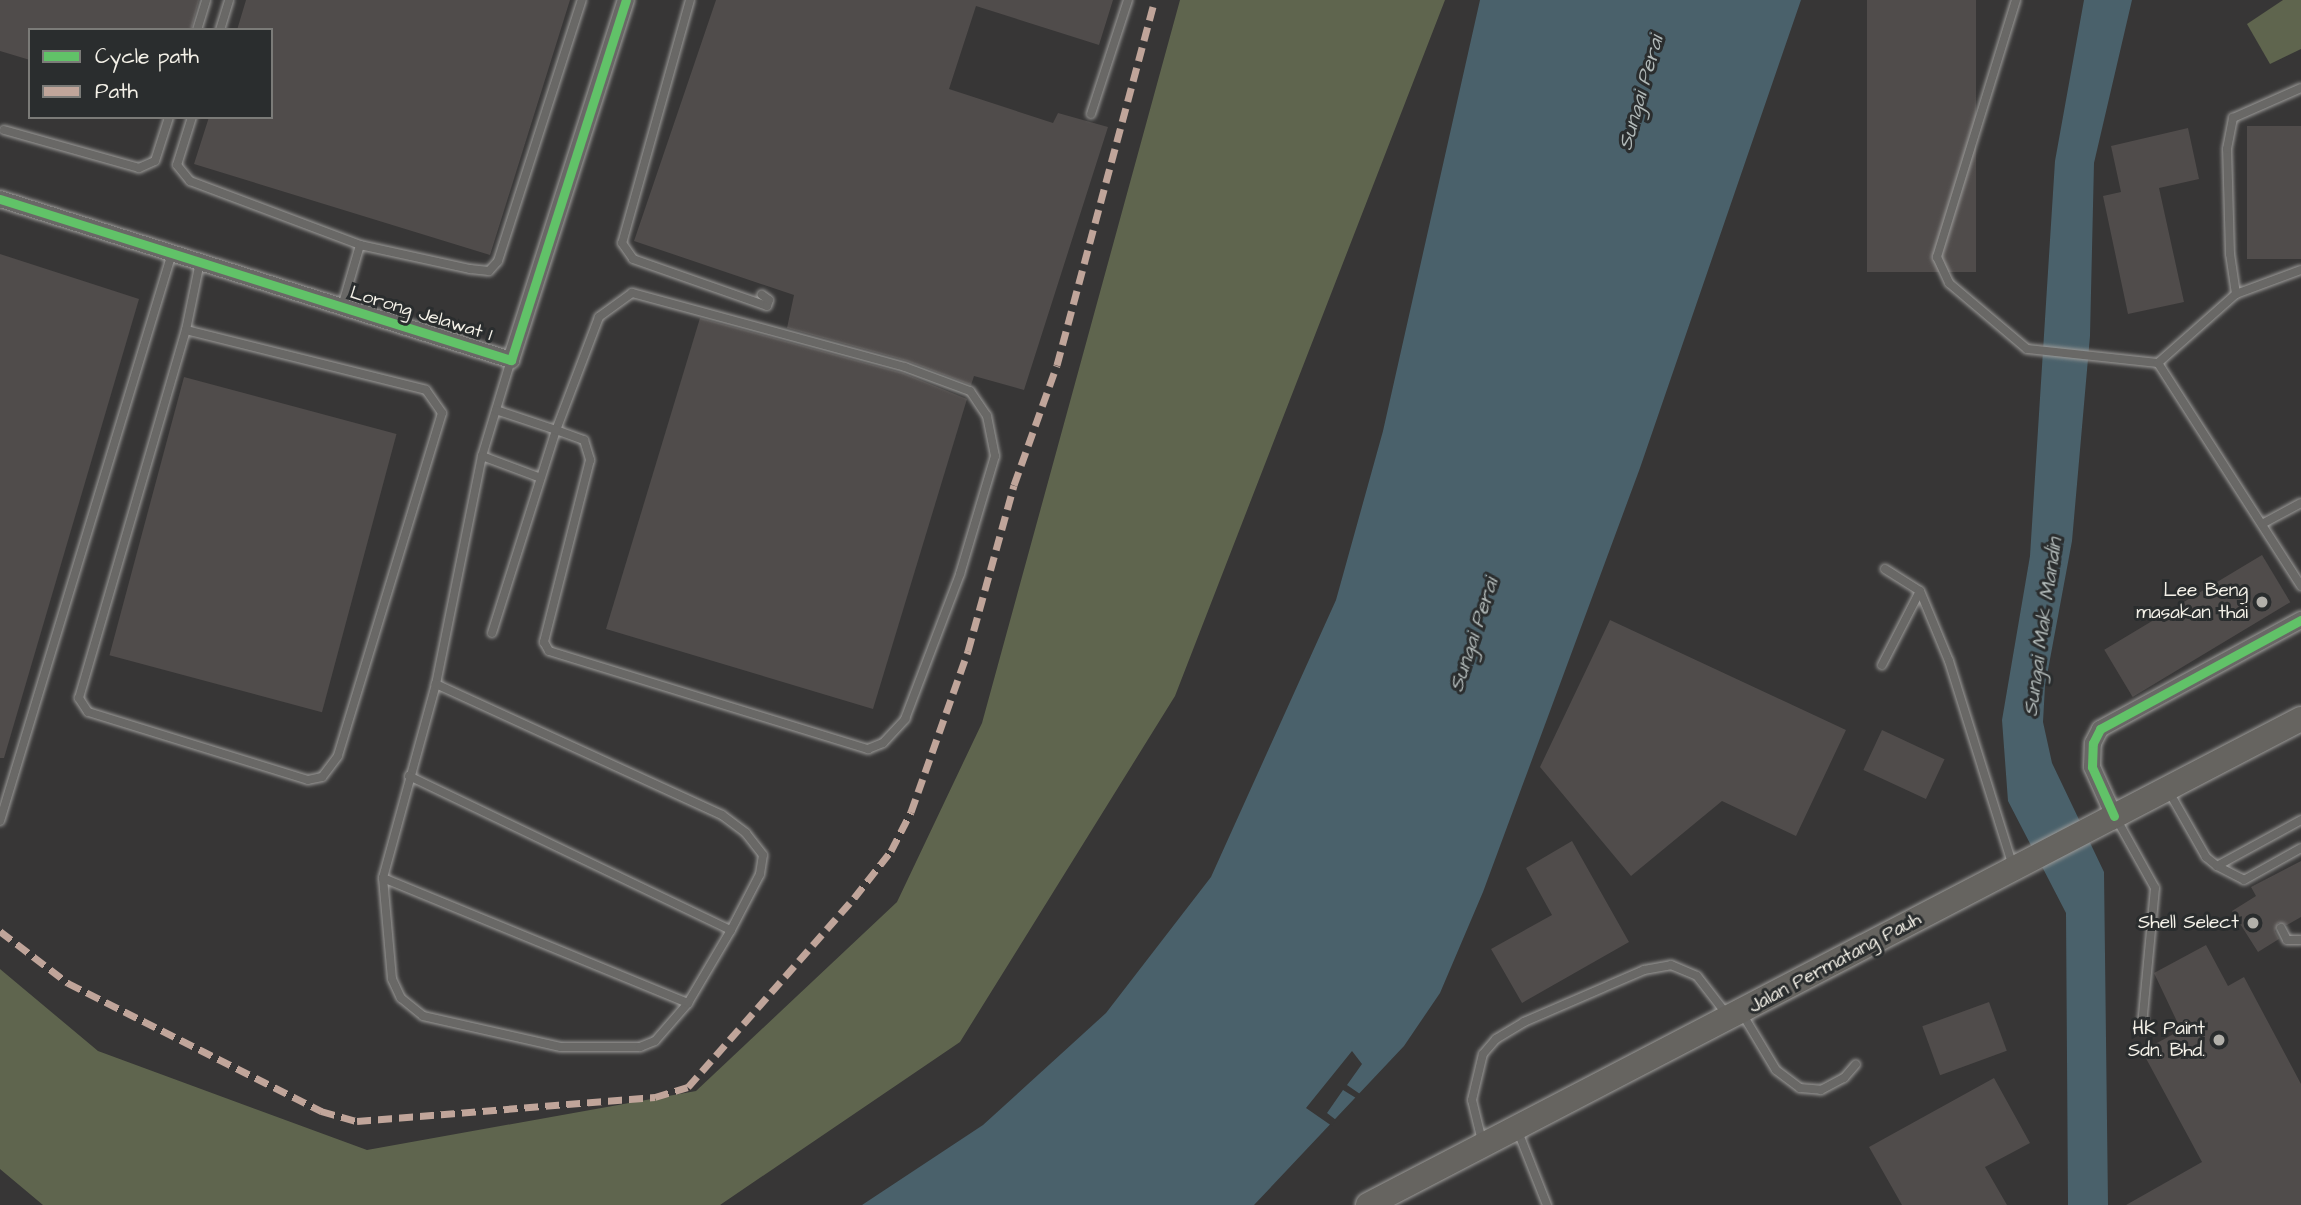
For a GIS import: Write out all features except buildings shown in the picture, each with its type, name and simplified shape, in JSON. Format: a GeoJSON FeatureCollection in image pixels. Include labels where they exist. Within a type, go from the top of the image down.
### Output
{"type":"FeatureCollection","features":[{"type":"Feature","properties":{"kind":"main road","name":"Jalan Permatang Pauh"},"geometry":{"type":"LineString","coordinates":[[1368,1205],[2301,719]]}},
{"type":"Feature","properties":{"kind":"street","name":"Lorong Jelawat 1"},"geometry":{"type":"LineString","coordinates":[[0,199],[512,360],[626,0]]}},
{"type":"Feature","properties":{"kind":"street"},"geometry":{"type":"LineString","coordinates":[[2114,816],[2092,767],[2093,743],[2100,729],[2301,620]]}},
{"type":"Feature","properties":{"kind":"lane"},"geometry":{"type":"LineString","coordinates":[[198,28],[206,0]]}},
{"type":"Feature","properties":{"kind":"lane"},"geometry":{"type":"LineString","coordinates":[[221,28],[229,0]]}},
{"type":"Feature","properties":{"kind":"lane"},"geometry":{"type":"LineString","coordinates":[[191,119],[177,165],[190,181],[360,245],[489,271],[498,261],[582,0]]}},
{"type":"Feature","properties":{"kind":"lane"},"geometry":{"type":"LineString","coordinates":[[690,0],[622,243],[633,259],[767,306],[769,300],[762,295]]}},
{"type":"Feature","properties":{"kind":"lane"},"geometry":{"type":"LineString","coordinates":[[1091,114],[1128,0]]}},
{"type":"Feature","properties":{"kind":"lane"},"geometry":{"type":"LineString","coordinates":[[2016,0],[1937,257],[1949,283],[2027,349],[2158,363],[2236,294],[2301,270]]}},
{"type":"Feature","properties":{"kind":"lane"},"geometry":{"type":"LineString","coordinates":[[2236,294],[2230,254],[2228,162],[2233,118],[2301,89]]}},
{"type":"Feature","properties":{"kind":"lane"},"geometry":{"type":"LineString","coordinates":[[0,140],[2,129],[139,168],[155,161],[168,119]]}},
{"type":"Feature","properties":{"kind":"lane"},"geometry":{"type":"LineString","coordinates":[[342,307],[360,245]]}},
{"type":"Feature","properties":{"kind":"lane"},"geometry":{"type":"LineString","coordinates":[[0,821],[172,253]]}},
{"type":"Feature","properties":{"kind":"lane"},"geometry":{"type":"LineString","coordinates":[[186,330],[426,390],[442,413],[338,756],[322,776],[308,780],[88,712],[79,698],[186,330],[200,262]]}},
{"type":"Feature","properties":{"kind":"lane"},"geometry":{"type":"LineString","coordinates":[[492,634],[538,477],[556,430],[599,317],[632,293],[905,367],[970,391],[987,416],[995,456],[960,574],[896,733],[868,749],[549,650],[544,642],[590,460],[584,440],[556,430],[496,410]]}},
{"type":"Feature","properties":{"kind":"lane"},"geometry":{"type":"LineString","coordinates":[[436,684],[722,815],[746,833],[763,855],[760,874],[688,1003],[655,1041],[621,1049],[561,1047],[423,1016],[409,1008],[392,979],[383,878],[436,684],[482,456],[512,360]]}},
{"type":"Feature","properties":{"kind":"lane"},"geometry":{"type":"LineString","coordinates":[[2158,363],[2301,586]]}},
{"type":"Feature","properties":{"kind":"lane"},"geometry":{"type":"LineString","coordinates":[[482,456],[538,477]]}},
{"type":"Feature","properties":{"kind":"lane"},"geometry":{"type":"LineString","coordinates":[[2262,524],[2301,503]]}},
{"type":"Feature","properties":{"kind":"lane"},"geometry":{"type":"LineString","coordinates":[[1885,569],[1920,591],[1948,661],[2018,866]]}},
{"type":"Feature","properties":{"kind":"lane"},"geometry":{"type":"LineString","coordinates":[[1882,664],[1920,591]]}},
{"type":"Feature","properties":{"kind":"lane"},"geometry":{"type":"LineString","coordinates":[[409,776],[730,930]]}},
{"type":"Feature","properties":{"kind":"lane"},"geometry":{"type":"LineString","coordinates":[[2167,788],[2206,857],[2217,866],[2257,885]]}},
{"type":"Feature","properties":{"kind":"lane"},"geometry":{"type":"LineString","coordinates":[[2114,816],[2155,888],[2142,1025]]}},
{"type":"Feature","properties":{"kind":"lane"},"geometry":{"type":"LineString","coordinates":[[2217,866],[2301,820]]}},
{"type":"Feature","properties":{"kind":"lane"},"geometry":{"type":"LineString","coordinates":[[2244,880],[2301,848]]}},
{"type":"Feature","properties":{"kind":"lane"},"geometry":{"type":"LineString","coordinates":[[383,878],[688,1003]]}},
{"type":"Feature","properties":{"kind":"lane"},"geometry":{"type":"LineString","coordinates":[[2281,928],[2287,940],[2301,940]]}},
{"type":"Feature","properties":{"kind":"lane"},"geometry":{"type":"LineString","coordinates":[[1483,1144],[1472,1100],[1483,1054],[1496,1039],[1524,1022],[1644,970],[1671,965],[1697,976],[1735,1015],[1776,1070],[1800,1088],[1821,1090],[1844,1078],[1856,1064]]}},
{"type":"Feature","properties":{"kind":"lane"},"geometry":{"type":"LineString","coordinates":[[1516,1126],[1548,1205]]}},
{"type":"Feature","properties":{"kind":"green space"},"geometry":{"type":"Polygon","coordinates":[[[1180,0],[1445,0],[1175,696],[960,1042],[720,1205],[43,1205],[0,1169],[0,969],[98,1051],[367,1150],[696,1091],[897,902],[982,723],[1180,0]]]}},
{"type":"Feature","properties":{"kind":"green space"},"geometry":{"type":"Polygon","coordinates":[[[2283,0],[2301,0],[2301,49],[2270,64],[2247,24],[2283,0]]]}},
{"type":"Feature","properties":{"kind":"water","name":"Sungai Perai"},"geometry":{"type":"Polygon","coordinates":[[[1480,0],[1801,0],[1640,468],[1483,892],[1440,993],[1404,1046],[1254,1205],[862,1205],[983,1125],[1106,1013],[1211,877],[1336,600],[1383,431],[1480,0]]]}},
{"type":"Feature","properties":{"kind":"water","name":"Sungai Mak Mandin"},"geometry":{"type":"Polygon","coordinates":[[[2084,0],[2132,0],[2094,163],[2090,336],[2072,541],[2045,686],[2043,722],[2052,763],[2104,872],[2108,1205],[2068,1205],[2066,913],[2008,801],[2002,720],[2030,556],[2055,161],[2084,0]]]}},
{"type":"Feature","properties":{"kind":"pier"},"geometry":{"type":"Polygon","coordinates":[[[1352,1051],[1362,1064],[1347,1085],[1360,1094],[1356,1098],[1343,1090],[1327,1113],[1336,1120],[1332,1126],[1306,1108],[1352,1051]]]}},
{"type":"Feature","properties":{"kind":"marked path"},"geometry":{"type":"LineString","coordinates":[[0,931],[68,983],[321,1111],[357,1121],[655,1097],[688,1087],[854,898],[891,851],[911,812],[968,651],[1014,485],[1057,365],[1155,0]]}},
{"type":"Feature","properties":{"kind":"cycle path"},"geometry":{"type":"LineString","coordinates":[[0,199],[511,360],[626,0]]}},
{"type":"Feature","properties":{"kind":"cycle path"},"geometry":{"type":"LineString","coordinates":[[2114,816],[2092,767],[2093,743],[2100,729],[2301,620]]}},
{"type":"Feature","properties":{"kind":"place","name":"Lee Beng masakan thai"},"geometry":{"type":"Point","coordinates":[2262,602]}},
{"type":"Feature","properties":{"kind":"place","name":"Shell Select"},"geometry":{"type":"Point","coordinates":[2253,923]}},
{"type":"Feature","properties":{"kind":"place","name":"HK Paint Sdn. Bhd."},"geometry":{"type":"Point","coordinates":[2219,1040]}}]}
